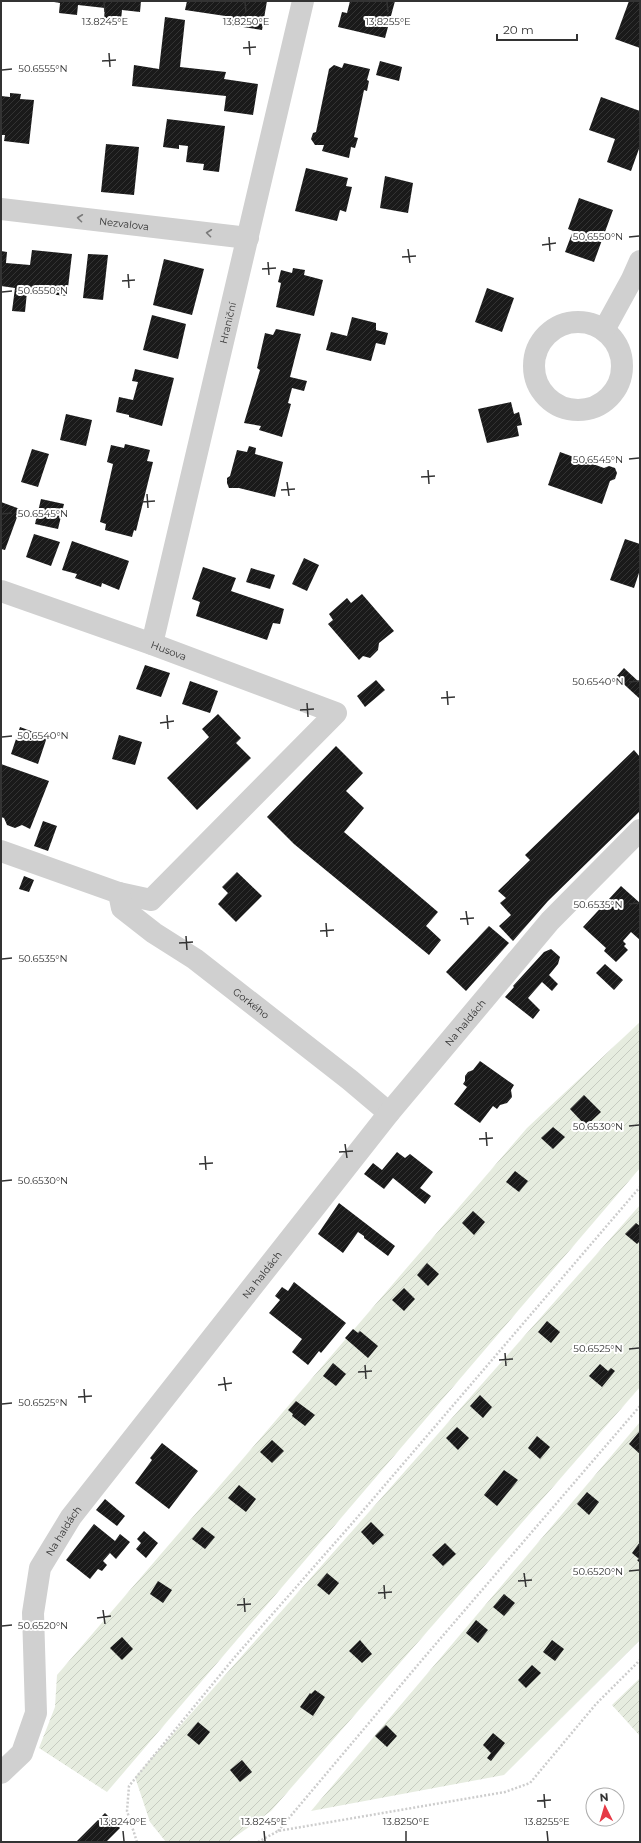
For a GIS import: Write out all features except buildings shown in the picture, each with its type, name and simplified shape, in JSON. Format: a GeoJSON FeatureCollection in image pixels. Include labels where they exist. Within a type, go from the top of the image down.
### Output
{"type":"FeatureCollection","features":[{"type":"Feature","properties":{"kind":"street","name":"Hraniční"},"geometry":{"type":"LineString","coordinates":[[152,644],[303,1]]}},
{"type":"Feature","properties":{"kind":"street","name":"Nezvalova"},"geometry":{"type":"LineString","coordinates":[[1,209],[248,238]]}},
{"type":"Feature","properties":{"kind":"street"},"geometry":{"type":"LineString","coordinates":[[604,330],[632,279],[640,261]]}},
{"type":"Feature","properties":{"kind":"street"},"geometry":{"type":"LineString","coordinates":[[579,321],[604,330],[614,341],[622,360],[620,379],[610,396],[592,408],[572,410],[551,402],[538,388],[533,364],[539,344],[553,329],[579,321]]}},
{"type":"Feature","properties":{"kind":"street","name":"Husova"},"geometry":{"type":"LineString","coordinates":[[1,591],[152,644],[336,713],[151,900],[119,893]]}},
{"type":"Feature","properties":{"kind":"street","name":"Na haldách"},"geometry":{"type":"LineString","coordinates":[[1,1773],[22,1753],[36,1713],[33,1612],[40,1568],[71,1517],[389,1113],[550,921],[640,830]]}},
{"type":"Feature","properties":{"kind":"street"},"geometry":{"type":"LineString","coordinates":[[1,851],[119,893]]}},
{"type":"Feature","properties":{"kind":"street","name":"Gorkého"},"geometry":{"type":"LineString","coordinates":[[119,893],[122,908],[154,933],[195,959],[350,1080],[389,1113]]}},
{"type":"Feature","properties":{"kind":"path"},"geometry":{"type":"LineString","coordinates":[[137,1842],[127,1811],[129,1786],[234,1658],[355,1520],[640,1186]]}},
{"type":"Feature","properties":{"kind":"path"},"geometry":{"type":"LineString","coordinates":[[278,1831],[640,1406]]}},
{"type":"Feature","properties":{"kind":"path"},"geometry":{"type":"LineString","coordinates":[[258,1842],[278,1831],[505,1792],[530,1782],[596,1704],[640,1660]]}},
{"type":"Feature","properties":{"kind":"shaded area"},"geometry":{"type":"Polygon","coordinates":[[[640,1022],[640,1168],[107,1792],[39,1748],[55,1707],[57,1675],[527,1128],[640,1022]]]}},
{"type":"Feature","properties":{"kind":"shaded area"},"geometry":{"type":"Polygon","coordinates":[[[640,1205],[640,1387],[271,1811],[228,1842],[166,1842],[150,1822],[135,1777],[640,1205]]]}},
{"type":"Feature","properties":{"kind":"shaded area"},"geometry":{"type":"Polygon","coordinates":[[[640,1422],[640,1640],[504,1775],[311,1811],[640,1422]]]}},
{"type":"Feature","properties":{"kind":"shaded area"},"geometry":{"type":"Polygon","coordinates":[[[640,1678],[640,1736],[612,1705],[640,1678]]]}}]}
